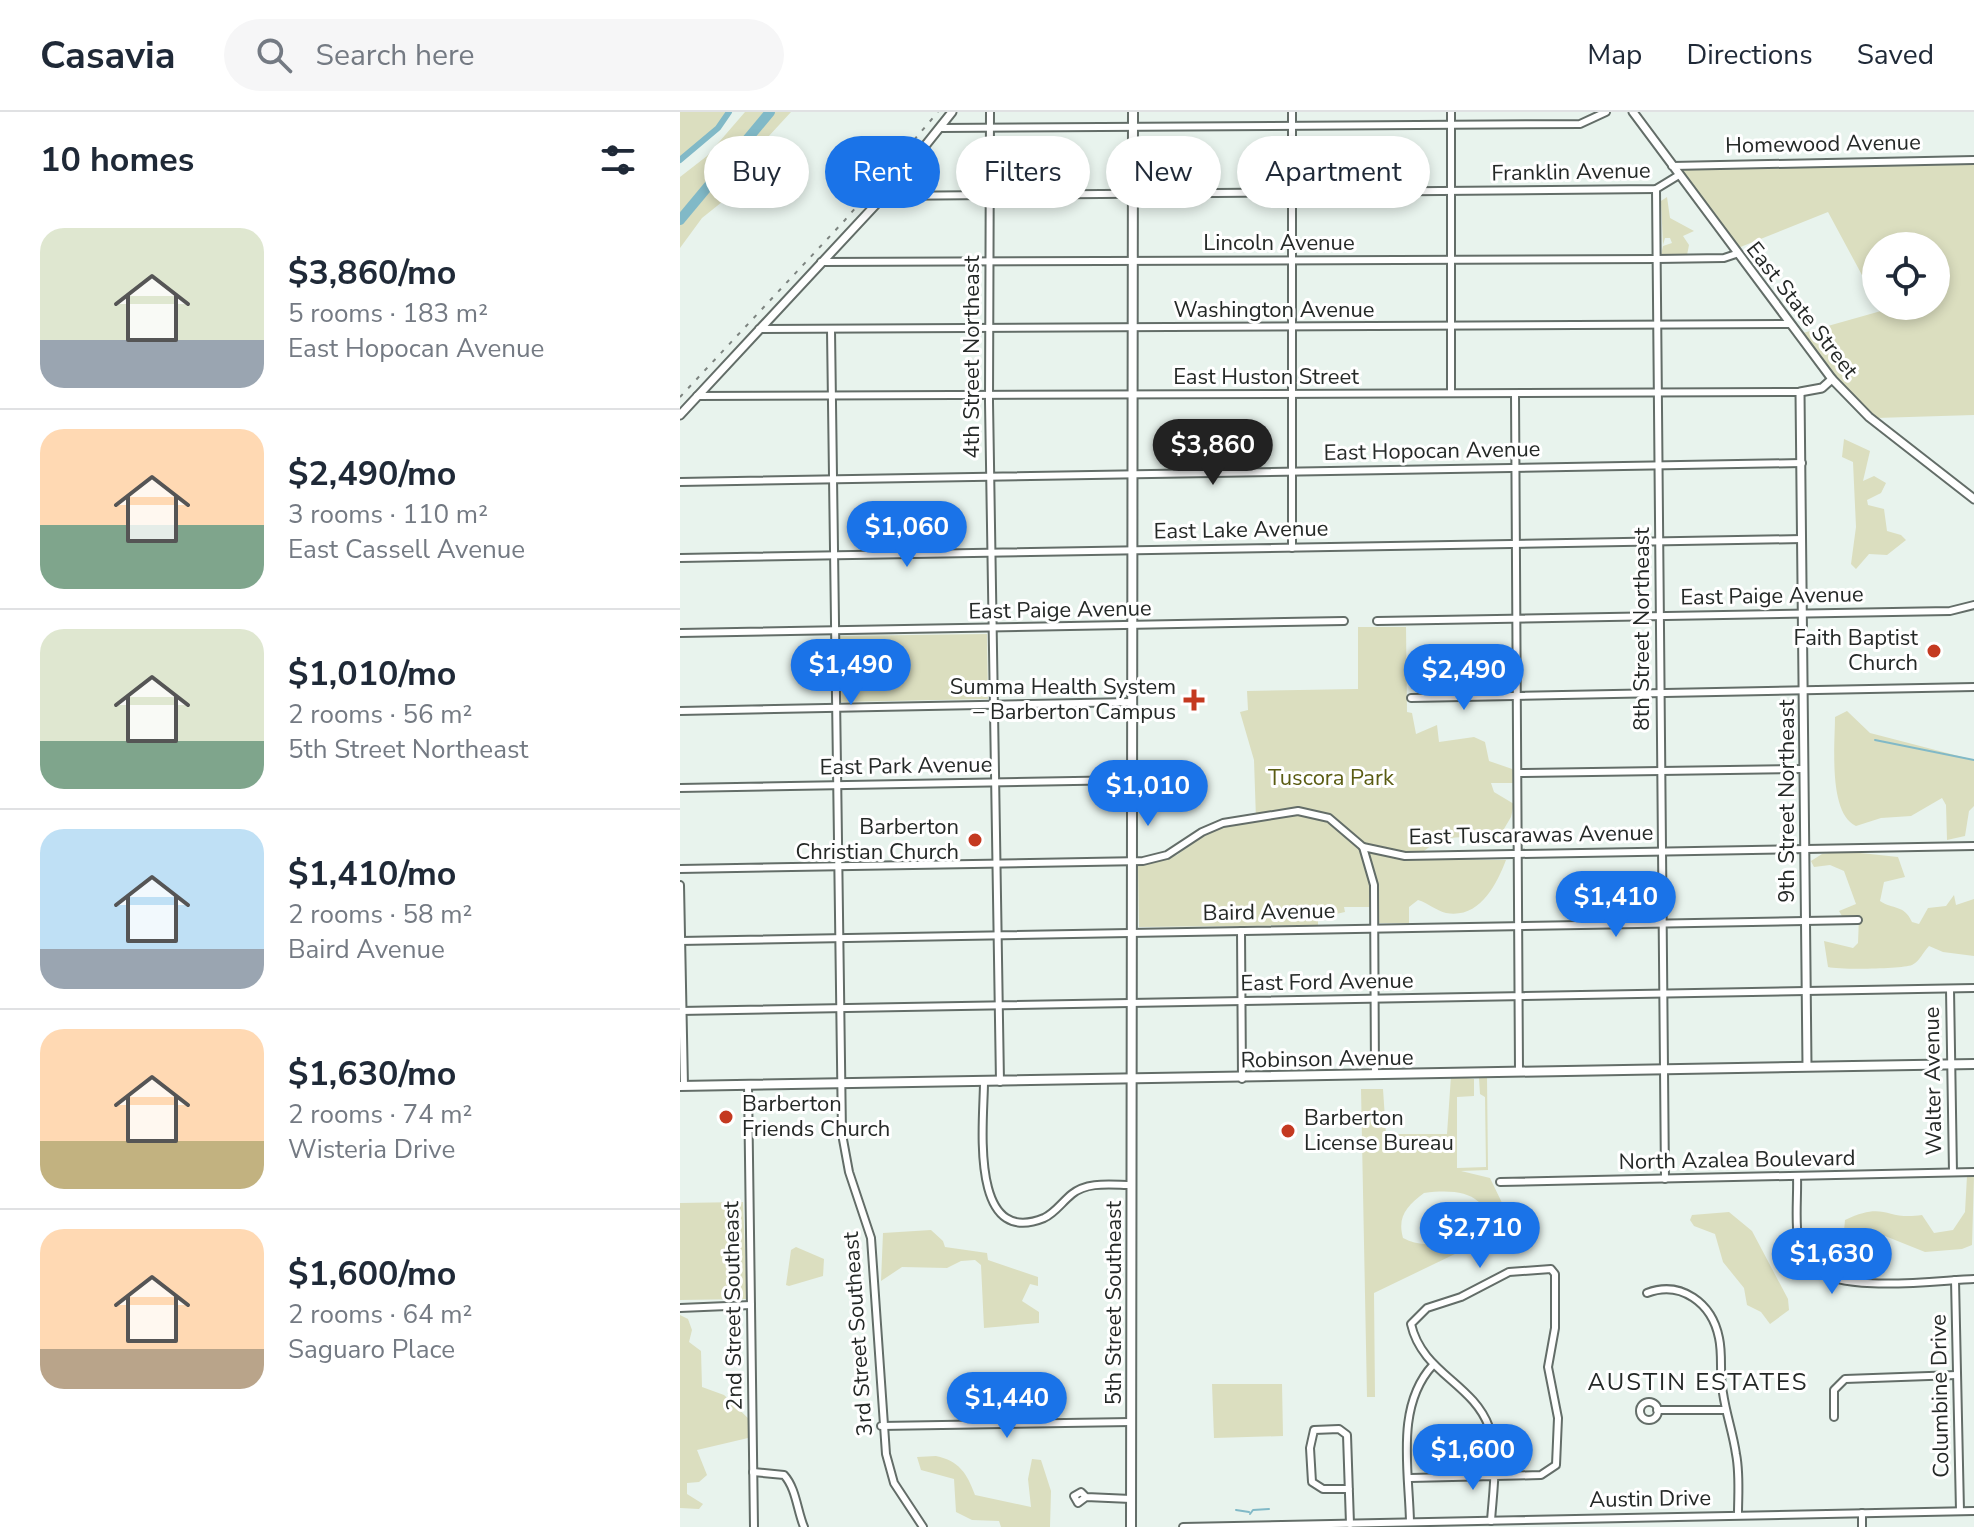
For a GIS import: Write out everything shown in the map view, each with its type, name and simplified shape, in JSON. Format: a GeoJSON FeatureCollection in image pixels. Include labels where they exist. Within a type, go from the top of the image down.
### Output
{"type":"FeatureCollection","features":[{"type":"Feature","properties":{"kind":"main road","name":"5th Street Southeast"},"geometry":{"type":"LineString","coordinates":[[1133,112],[1133,136]]}},
{"type":"Feature","properties":{"kind":"main road","name":"5th Street Southeast"},"geometry":{"type":"LineString","coordinates":[[1131,1527],[1133,208]]}},
{"type":"Feature","properties":{"kind":"main road","name":"Robinson Avenue"},"geometry":{"type":"LineString","coordinates":[[682,1086],[1242,1079],[1974,1064]]}},
{"type":"Feature","properties":{"kind":"street"},"geometry":{"type":"LineString","coordinates":[[933,136],[952,112]]}},
{"type":"Feature","properties":{"kind":"street","name":"4th Street Northeast"},"geometry":{"type":"LineString","coordinates":[[990,112],[990,136]]}},
{"type":"Feature","properties":{"kind":"street"},"geometry":{"type":"LineString","coordinates":[[1292,112],[1292,136]]}},
{"type":"Feature","properties":{"kind":"street"},"geometry":{"type":"LineString","coordinates":[[1451,112],[1451,393]]}},
{"type":"Feature","properties":{"kind":"street"},"geometry":{"type":"LineString","coordinates":[[940,128],[1580,124],[1606,112]]}},
{"type":"Feature","properties":{"kind":"street","name":"East State Street"},"geometry":{"type":"LineString","coordinates":[[1633,112],[1832,379],[1869,417],[1974,499]]}},
{"type":"Feature","properties":{"kind":"street","name":"Homewood Avenue"},"geometry":{"type":"LineString","coordinates":[[1672,166],[1974,160]]}},
{"type":"Feature","properties":{"kind":"street","name":"Franklin Avenue"},"geometry":{"type":"LineString","coordinates":[[1430,192],[1656,189],[1679,175]]}},
{"type":"Feature","properties":{"kind":"street","name":"8th Street Northeast"},"geometry":{"type":"LineString","coordinates":[[1656,189],[1665,1179]]}},
{"type":"Feature","properties":{"kind":"street"},"geometry":{"type":"LineString","coordinates":[[680,415],[872,208]]}},
{"type":"Feature","properties":{"kind":"street","name":"4th Street Northeast"},"geometry":{"type":"LineString","coordinates":[[990,208],[989,397],[1000,1082]]}},
{"type":"Feature","properties":{"kind":"street"},"geometry":{"type":"LineString","coordinates":[[1292,208],[1292,548]]}},
{"type":"Feature","properties":{"kind":"street","name":"Lincoln Avenue"},"geometry":{"type":"LineString","coordinates":[[821,262],[1657,259],[1724,258],[1736,254]]}},
{"type":"Feature","properties":{"kind":"street","name":"Washington Avenue"},"geometry":{"type":"LineString","coordinates":[[759,329],[1790,324]]}},
{"type":"Feature","properties":{"kind":"street","name":"3rd Street Southeast"},"geometry":{"type":"LineString","coordinates":[[831,330],[845,1155],[871,1238],[881,1426],[894,1483],[923,1527]]}},
{"type":"Feature","properties":{"kind":"street","name":"East Huston Street"},"geometry":{"type":"LineString","coordinates":[[697,396],[830,398],[1800,392],[1822,388],[1832,379]]}},
{"type":"Feature","properties":{"kind":"street","name":"9th Street Northeast"},"geometry":{"type":"LineString","coordinates":[[1800,392],[1807,1066]]}},
{"type":"Feature","properties":{"kind":"street"},"geometry":{"type":"LineString","coordinates":[[1515,394],[1519,1072]]}},
{"type":"Feature","properties":{"kind":"street","name":"East Hopocan Avenue"},"geometry":{"type":"LineString","coordinates":[[680,482],[1802,463]]}},
{"type":"Feature","properties":{"kind":"street","name":"East Lake Avenue"},"geometry":{"type":"LineString","coordinates":[[680,558],[1802,539]]}},
{"type":"Feature","properties":{"kind":"street","name":"East Paige Avenue"},"geometry":{"type":"LineString","coordinates":[[1377,621],[1950,611],[1974,605]]}},
{"type":"Feature","properties":{"kind":"street","name":"East Paige Avenue"},"geometry":{"type":"LineString","coordinates":[[680,633],[1344,621]]}},
{"type":"Feature","properties":{"kind":"street"},"geometry":{"type":"LineString","coordinates":[[1411,698],[1974,687]]}},
{"type":"Feature","properties":{"kind":"street"},"geometry":{"type":"LineString","coordinates":[[680,711],[1132,702]]}},
{"type":"Feature","properties":{"kind":"street"},"geometry":{"type":"LineString","coordinates":[[1518,773],[1804,769]]}},
{"type":"Feature","properties":{"kind":"street","name":"East Park Avenue"},"geometry":{"type":"LineString","coordinates":[[680,788],[1132,780]]}},
{"type":"Feature","properties":{"kind":"street","name":"East Tuscarawas Avenue"},"geometry":{"type":"LineString","coordinates":[[680,869],[1132,861],[1167,855],[1202,832],[1223,823],[1290,811],[1329,818],[1363,847],[1405,856],[1974,846]]}},
{"type":"Feature","properties":{"kind":"street"},"geometry":{"type":"LineString","coordinates":[[1363,847],[1374,885],[1375,1075]]}},
{"type":"Feature","properties":{"kind":"street"},"geometry":{"type":"LineString","coordinates":[[680,885],[682,1086]]}},
{"type":"Feature","properties":{"kind":"street","name":"Baird Avenue"},"geometry":{"type":"LineString","coordinates":[[681,941],[1858,920]]}},
{"type":"Feature","properties":{"kind":"street"},"geometry":{"type":"LineString","coordinates":[[1241,931],[1242,1079]]}},
{"type":"Feature","properties":{"kind":"street","name":"East Ford Avenue"},"geometry":{"type":"LineString","coordinates":[[681,1011],[1974,988]]}},
{"type":"Feature","properties":{"kind":"street","name":"Walter Avenue"},"geometry":{"type":"LineString","coordinates":[[1950,989],[1953,1172]]}},
{"type":"Feature","properties":{"kind":"street"},"geometry":{"type":"LineString","coordinates":[[984,1082],[985,1188],[1000,1211],[1017,1220],[1033,1221],[1049,1216],[1086,1186],[1133,1185]]}},
{"type":"Feature","properties":{"kind":"street","name":"2nd Street Southeast"},"geometry":{"type":"LineString","coordinates":[[748,1085],[754,1527]]}},
{"type":"Feature","properties":{"kind":"street","name":"North Azalea Boulevard"},"geometry":{"type":"LineString","coordinates":[[1500,1182],[1974,1172]]}},
{"type":"Feature","properties":{"kind":"street"},"geometry":{"type":"LineString","coordinates":[[1797,1176],[1799,1246],[1806,1262],[1823,1277],[1848,1283],[1974,1279]]}},
{"type":"Feature","properties":{"kind":"street"},"geometry":{"type":"LineString","coordinates":[[1410,1478],[1493,1477],[1550,1472],[1558,1457],[1558,1418],[1548,1367],[1555,1328],[1555,1274],[1551,1269],[1509,1272],[1461,1297],[1427,1308],[1411,1324],[1417,1347],[1486,1420],[1493,1448],[1493,1477],[1491,1521]]}},
{"type":"Feature","properties":{"kind":"street","name":"Columbine Drive"},"geometry":{"type":"LineString","coordinates":[[1955,1280],[1960,1511]]}},
{"type":"Feature","properties":{"kind":"street"},"geometry":{"type":"LineString","coordinates":[[1647,1293],[1676,1288],[1706,1310],[1719,1339],[1725,1410],[1736,1452],[1738,1515]]}},
{"type":"Feature","properties":{"kind":"street"},"geometry":{"type":"LineString","coordinates":[[680,1308],[751,1305]]}},
{"type":"Feature","properties":{"kind":"street"},"geometry":{"type":"LineString","coordinates":[[1410,1522],[1410,1402],[1416,1386],[1433,1365]]}},
{"type":"Feature","properties":{"kind":"street"},"geometry":{"type":"LineString","coordinates":[[1834,1417],[1834,1390],[1845,1379],[1957,1375]]}},
{"type":"Feature","properties":{"kind":"street"},"geometry":{"type":"LineString","coordinates":[[1657,1410],[1725,1410]]}},
{"type":"Feature","properties":{"kind":"street"},"geometry":{"type":"LineString","coordinates":[[881,1426],[1131,1422]]}},
{"type":"Feature","properties":{"kind":"street"},"geometry":{"type":"LineString","coordinates":[[1349,1489],[1323,1489],[1312,1482],[1310,1448],[1314,1430],[1339,1429],[1347,1435],[1349,1489],[1350,1524]]}},
{"type":"Feature","properties":{"kind":"street"},"geometry":{"type":"LineString","coordinates":[[753,1472],[784,1475],[792,1484],[795,1504],[804,1527]]}},
{"type":"Feature","properties":{"kind":"street"},"geometry":{"type":"LineString","coordinates":[[1086,1497],[1131,1499]]}},
{"type":"Feature","properties":{"kind":"street","name":"Austin Drive"},"geometry":{"type":"LineString","coordinates":[[1183,1527],[1491,1521],[1585,1523],[1738,1515],[1974,1511]]}},
{"type":"Feature","properties":{"kind":"street"},"geometry":{"type":"LineString","coordinates":[[1862,1513],[1862,1527]]}},
{"type":"Feature","properties":{"kind":"green space"},"geometry":{"type":"Polygon","coordinates":[[[680,112],[729,112],[718,128],[680,158],[680,112]]]}},
{"type":"Feature","properties":{"kind":"green space"},"geometry":{"type":"Polygon","coordinates":[[[745,112],[791,112],[769,136],[724,136],[745,112]]]}},
{"type":"Feature","properties":{"kind":"green space"},"geometry":{"type":"Polygon","coordinates":[[[704,158],[704,208],[714,208],[702,218],[680,248],[680,177],[704,158]]]}},
{"type":"Feature","properties":{"kind":"green space"},"geometry":{"type":"Polygon","coordinates":[[[1974,160],[1974,415],[1876,418],[1841,387],[1803,333],[1862,316],[1862,320],[1950,320],[1950,232],[1862,232],[1862,275],[1828,212],[1738,248],[1672,166],[1974,160]]]}},
{"type":"Feature","properties":{"kind":"green space"},"geometry":{"type":"Polygon","coordinates":[[[1667,197],[1670,218],[1694,231],[1683,236],[1689,245],[1687,255],[1661,255],[1663,246],[1672,243],[1670,238],[1665,238],[1663,245],[1661,201],[1667,197]]]}},
{"type":"Feature","properties":{"kind":"green space"},"geometry":{"type":"Polygon","coordinates":[[[1844,439],[1870,451],[1863,481],[1874,476],[1886,483],[1881,493],[1867,500],[1868,505],[1884,509],[1887,531],[1906,540],[1887,555],[1869,554],[1856,569],[1851,564],[1856,527],[1853,462],[1842,457],[1844,439]]]}},
{"type":"Feature","properties":{"kind":"green space","name":"Tuscora Park"},"geometry":{"type":"Polygon","coordinates":[[[1358,627],[1406,627],[1407,712],[1412,713],[1416,734],[1437,725],[1439,742],[1474,737],[1485,742],[1489,761],[1518,771],[1514,783],[1491,783],[1494,792],[1514,804],[1511,817],[1495,844],[1458,837],[1441,841],[1424,851],[1428,859],[1506,860],[1491,890],[1477,906],[1458,914],[1443,912],[1418,900],[1409,907],[1409,923],[1371,923],[1371,907],[1344,907],[1345,912],[1318,918],[1318,925],[1139,927],[1138,866],[1177,855],[1206,832],[1256,819],[1254,760],[1240,712],[1248,710],[1247,691],[1358,689],[1358,627]]]}},
{"type":"Feature","properties":{"kind":"green space"},"geometry":{"type":"Polygon","coordinates":[[[987,634],[988,699],[840,702],[839,636],[987,634]]]}},
{"type":"Feature","properties":{"kind":"green space"},"geometry":{"type":"Polygon","coordinates":[[[1847,711],[1870,733],[1974,760],[1974,806],[1969,811],[1965,836],[1947,840],[1946,805],[1942,798],[1911,816],[1881,818],[1856,826],[1847,819],[1837,793],[1834,760],[1835,717],[1847,711]]]}},
{"type":"Feature","properties":{"kind":"green space"},"geometry":{"type":"Polygon","coordinates":[[[1842,851],[1898,857],[1905,877],[1884,882],[1880,901],[1902,910],[1912,922],[1919,924],[1928,908],[1946,906],[1954,895],[1956,905],[1974,899],[1974,956],[1943,952],[1929,946],[1912,965],[1857,969],[1828,967],[1824,941],[1853,948],[1858,943],[1859,917],[1842,916],[1839,911],[1856,904],[1844,871],[1830,865],[1814,867],[1811,861],[1822,854],[1842,851]]]}},
{"type":"Feature","properties":{"kind":"green space"},"geometry":{"type":"Polygon","coordinates":[[[1451,1076],[1474,1079],[1474,1096],[1457,1097],[1457,1168],[1486,1167],[1485,1097],[1480,1094],[1479,1078],[1487,1076],[1488,1170],[1461,1171],[1490,1178],[1504,1207],[1507,1238],[1494,1238],[1487,1212],[1463,1194],[1424,1193],[1408,1207],[1401,1230],[1403,1238],[1412,1242],[1428,1244],[1441,1239],[1457,1219],[1466,1220],[1486,1239],[1374,1293],[1375,1397],[1367,1397],[1361,1089],[1383,1089],[1386,1134],[1447,1134],[1451,1076]]]}},
{"type":"Feature","properties":{"kind":"green space"},"geometry":{"type":"Polygon","coordinates":[[[1967,1176],[1974,1176],[1972,1245],[1962,1249],[1925,1252],[1880,1234],[1869,1236],[1849,1247],[1843,1242],[1845,1220],[1878,1211],[1900,1216],[1922,1215],[1934,1233],[1953,1230],[1965,1212],[1967,1176]]]}},
{"type":"Feature","properties":{"kind":"green space"},"geometry":{"type":"Polygon","coordinates":[[[743,1202],[747,1299],[680,1300],[680,1203],[743,1202]]]}},
{"type":"Feature","properties":{"kind":"green space"},"geometry":{"type":"Polygon","coordinates":[[[1729,1212],[1752,1231],[1788,1299],[1789,1310],[1770,1324],[1761,1312],[1747,1305],[1744,1288],[1723,1262],[1715,1234],[1694,1226],[1690,1220],[1692,1215],[1729,1212]]]}},
{"type":"Feature","properties":{"kind":"green space"},"geometry":{"type":"Polygon","coordinates":[[[931,1230],[945,1247],[987,1253],[988,1260],[1038,1277],[1038,1286],[1030,1284],[1022,1301],[1039,1312],[1039,1323],[984,1328],[981,1265],[975,1260],[961,1261],[947,1268],[902,1267],[881,1281],[883,1233],[931,1230]]]}},
{"type":"Feature","properties":{"kind":"green space"},"geometry":{"type":"Polygon","coordinates":[[[796,1247],[824,1259],[823,1276],[789,1286],[786,1285],[791,1250],[796,1247]]]}},
{"type":"Feature","properties":{"kind":"green space"},"geometry":{"type":"Polygon","coordinates":[[[680,1315],[688,1319],[692,1330],[689,1342],[701,1351],[702,1387],[724,1395],[753,1423],[748,1438],[697,1450],[707,1475],[699,1482],[687,1483],[687,1494],[703,1504],[699,1509],[680,1508],[680,1315]]]}},
{"type":"Feature","properties":{"kind":"green space"},"geometry":{"type":"Polygon","coordinates":[[[1212,1384],[1282,1384],[1283,1436],[1214,1438],[1212,1384]]]}},
{"type":"Feature","properties":{"kind":"green space"},"geometry":{"type":"Polygon","coordinates":[[[936,1456],[951,1461],[961,1469],[975,1495],[1031,1507],[1028,1479],[1032,1459],[1041,1460],[1051,1491],[1050,1527],[1001,1527],[999,1521],[972,1520],[956,1512],[954,1479],[921,1470],[917,1457],[936,1456]]]}},
{"type":"Feature","properties":{"kind":"waterway"},"geometry":{"type":"LineString","coordinates":[[680,160],[718,128],[729,112]]}},
{"type":"Feature","properties":{"kind":"waterway"},"geometry":{"type":"LineString","coordinates":[[680,220],[770,112]]}},
{"type":"Feature","properties":{"kind":"waterway"},"geometry":{"type":"LineString","coordinates":[[1875,740],[1974,760]]}},
{"type":"Feature","properties":{"kind":"waterway"},"geometry":{"type":"LineString","coordinates":[[1250,1514],[1253,1510],[1269,1509]]}},
{"type":"Feature","properties":{"kind":"waterway"},"geometry":{"type":"LineString","coordinates":[[1236,1510],[1249,1512]]}},
{"type":"Feature","properties":{"kind":"railway"},"geometry":{"type":"LineString","coordinates":[[680,397],[845,220],[938,112]]}},
{"type":"Feature","properties":{"kind":"place","name":"Faith Baptist Church"},"geometry":{"type":"Point","coordinates":[1934,651]}},
{"type":"Feature","properties":{"kind":"place","name":"Summa Health System – Barberton Campus"},"geometry":{"type":"Point","coordinates":[1194,700]}},
{"type":"Feature","properties":{"kind":"place","name":"Barberton Christian Church"},"geometry":{"type":"Point","coordinates":[975,840]}},
{"type":"Feature","properties":{"kind":"place","name":"Barberton Friends Church"},"geometry":{"type":"Point","coordinates":[726,1117]}},
{"type":"Feature","properties":{"kind":"place","name":"Barberton License Bureau"},"geometry":{"type":"Point","coordinates":[1288,1131]}},
{"type":"Feature","properties":{"kind":"district","name":"AUSTIN ESTATES"},"geometry":{"type":"Point","coordinates":[1698,1382]}}]}
